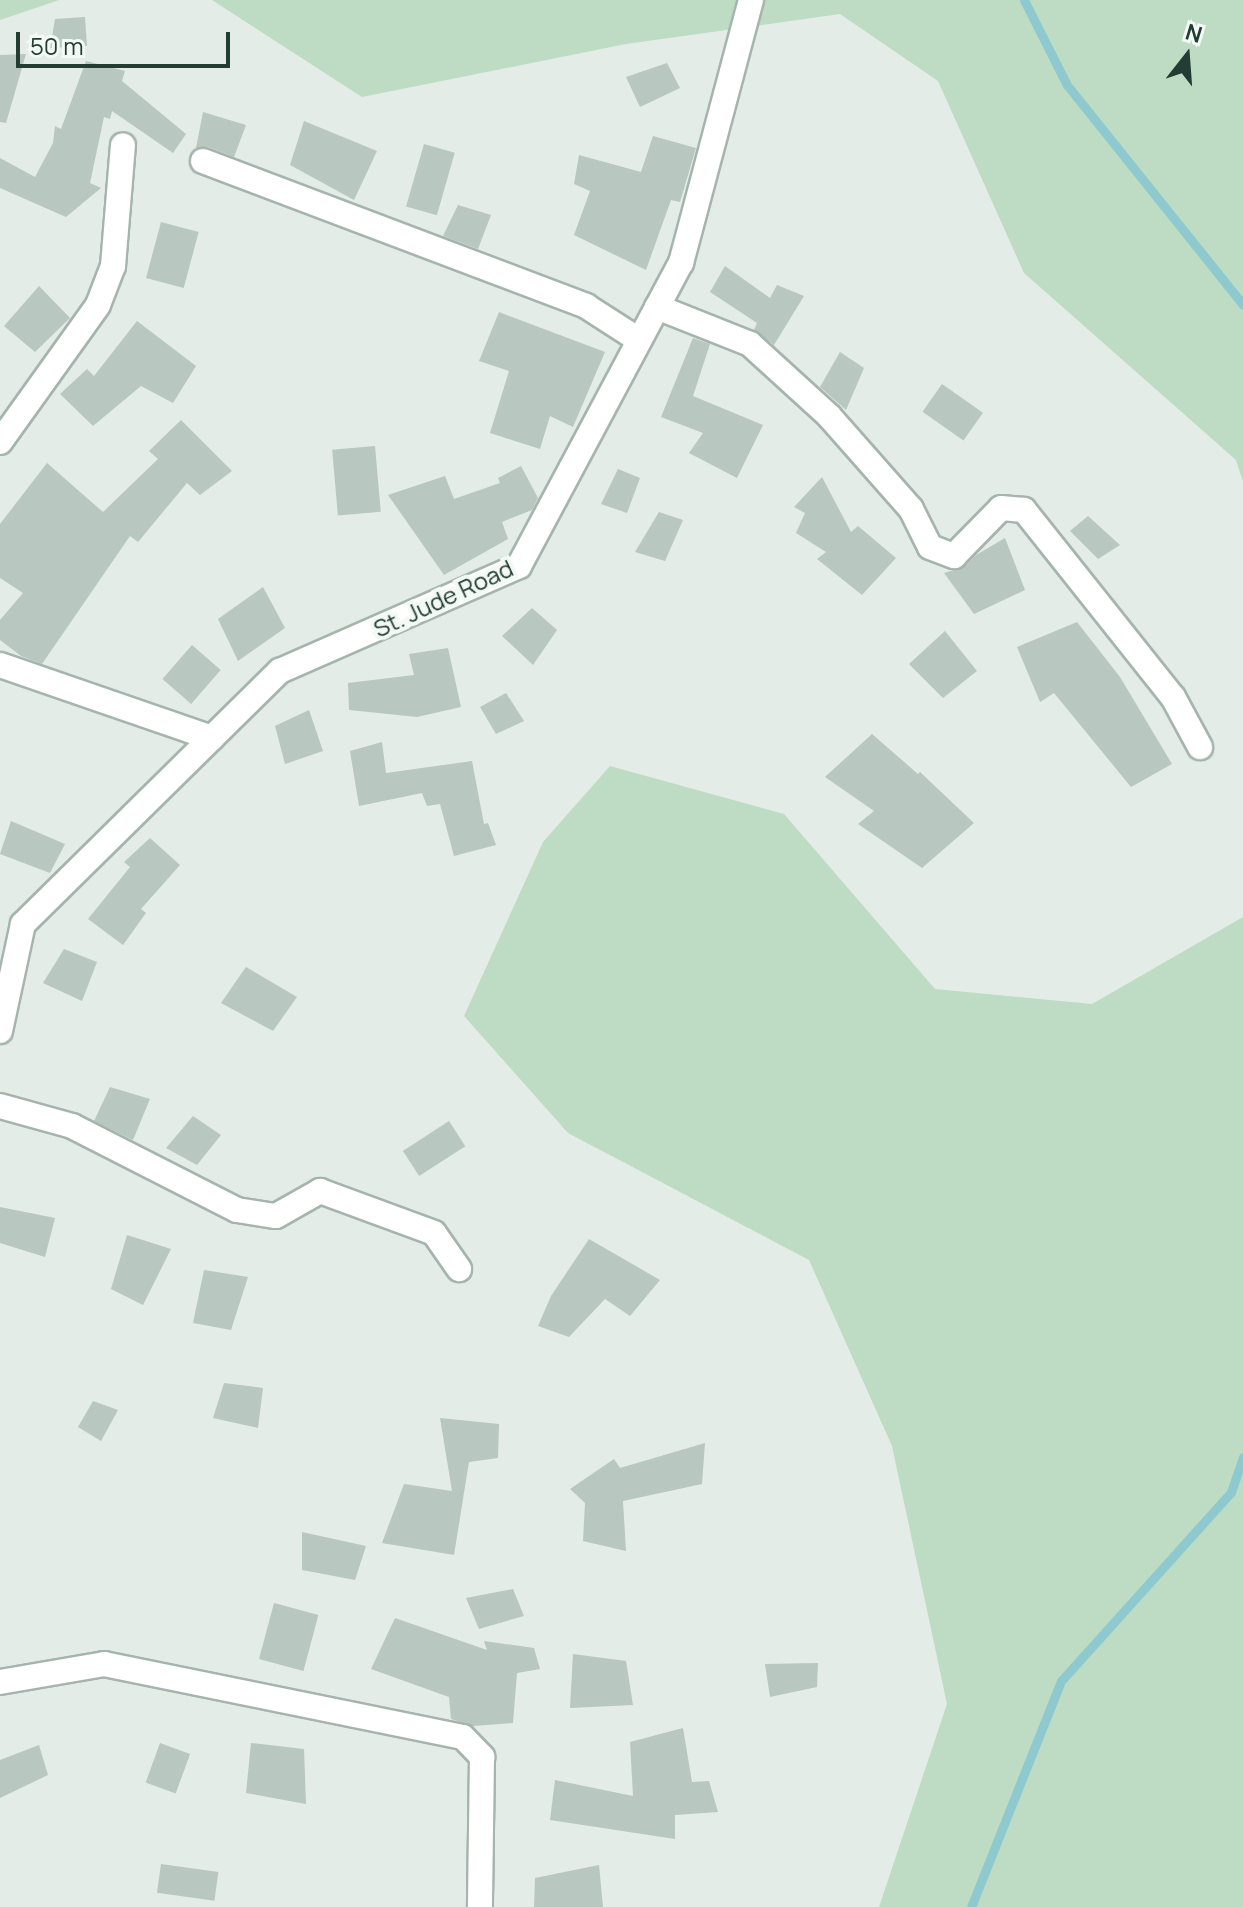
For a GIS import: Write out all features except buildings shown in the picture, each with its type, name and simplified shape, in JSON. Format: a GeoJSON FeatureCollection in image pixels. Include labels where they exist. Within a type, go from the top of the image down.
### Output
{"type":"FeatureCollection","features":[{"type":"Feature","properties":{"kind":"street","name":"St. Jude Road"},"geometry":{"type":"LineString","coordinates":[[0,1031],[23,924],[280,671],[519,566],[681,263],[751,0]]}},
{"type":"Feature","properties":{"kind":"street"},"geometry":{"type":"LineString","coordinates":[[0,442],[98,305],[113,266],[123,145]]}},
{"type":"Feature","properties":{"kind":"street"},"geometry":{"type":"LineString","coordinates":[[203,161],[586,306],[639,340]]}},
{"type":"Feature","properties":{"kind":"street"},"geometry":{"type":"LineString","coordinates":[[657,307],[750,344],[829,416],[911,509],[930,547],[954,556],[1001,508],[1024,510],[1173,697],[1200,747]]}},
{"type":"Feature","properties":{"kind":"street"},"geometry":{"type":"LineString","coordinates":[[0,665],[212,738]]}},
{"type":"Feature","properties":{"kind":"street"},"geometry":{"type":"LineString","coordinates":[[0,1106],[72,1126],[237,1210],[276,1216],[320,1191],[434,1233],[459,1269]]}},
{"type":"Feature","properties":{"kind":"street"},"geometry":{"type":"LineString","coordinates":[[0,1682],[104,1664],[463,1737],[482,1757],[480,1907]]}},
{"type":"Feature","properties":{"kind":"green space"},"geometry":{"type":"Polygon","coordinates":[[[0,0],[59,0],[0,20],[0,0]]]}},
{"type":"Feature","properties":{"kind":"green space"},"geometry":{"type":"Polygon","coordinates":[[[212,0],[1243,0],[1243,482],[1236,460],[1024,273],[938,81],[840,14],[626,44],[362,97],[212,0]]]}},
{"type":"Feature","properties":{"kind":"green space"},"geometry":{"type":"Polygon","coordinates":[[[610,766],[784,814],[935,989],[1092,1004],[1243,917],[1243,1907],[879,1907],[947,1704],[892,1446],[809,1260],[568,1133],[464,1016],[543,842],[610,766]]]}},
{"type":"Feature","properties":{"kind":"waterway"},"geometry":{"type":"LineString","coordinates":[[1024,0],[1067,85],[1243,305]]}},
{"type":"Feature","properties":{"kind":"waterway"},"geometry":{"type":"LineString","coordinates":[[971,1907],[1061,1681],[1231,1492],[1243,1457]]}}]}
